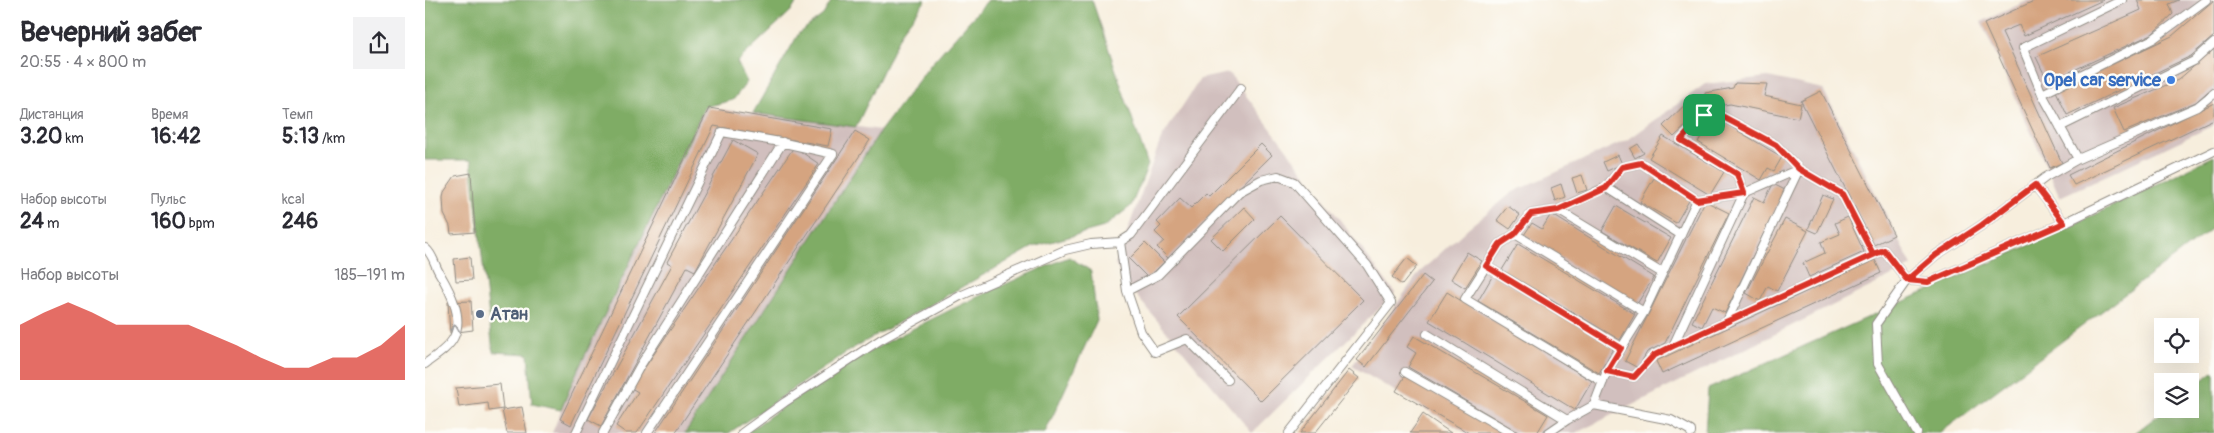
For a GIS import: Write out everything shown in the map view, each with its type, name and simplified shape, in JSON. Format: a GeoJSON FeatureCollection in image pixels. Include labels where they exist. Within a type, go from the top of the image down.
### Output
{"type":"FeatureCollection","features":[{"type":"Feature","properties":{"kind":"lane"},"geometry":{"type":"LineString","coordinates":[[2078,159],[2042,94],[2023,48],[2122,0]]}},
{"type":"Feature","properties":{"kind":"lane"},"geometry":{"type":"LineString","coordinates":[[2042,94],[2153,39],[2206,0]]}},
{"type":"Feature","properties":{"kind":"lane"},"geometry":{"type":"LineString","coordinates":[[2060,127],[2193,61],[2214,43]]}},
{"type":"Feature","properties":{"kind":"lane"},"geometry":{"type":"LineString","coordinates":[[742,433],[785,402],[880,340],[960,296],[1065,250],[1091,244],[1120,242],[1131,235],[1241,88]]}},
{"type":"Feature","properties":{"kind":"lane"},"geometry":{"type":"LineString","coordinates":[[1917,433],[1878,364],[1876,324],[1907,280],[1936,255],[1982,225],[2035,185],[2078,159],[2197,107],[2214,92]]}},
{"type":"Feature","properties":{"kind":"lane"},"geometry":{"type":"LineString","coordinates":[[1673,346],[1744,193],[1737,174],[1681,140],[1704,115],[1716,113],[1776,145],[1799,169],[1842,194],[1873,254]]}},
{"type":"Feature","properties":{"kind":"lane"},"geometry":{"type":"LineString","coordinates":[[577,433],[722,132],[783,142],[833,154],[647,433]]}},
{"type":"Feature","properties":{"kind":"lane"},"geometry":{"type":"LineString","coordinates":[[603,433],[640,366],[783,142]]}},
{"type":"Feature","properties":{"kind":"lane"},"geometry":{"type":"LineString","coordinates":[[1607,371],[1634,377],[1653,356],[1884,250],[1907,280],[1928,282],[2064,223],[2214,151]]}},
{"type":"Feature","properties":{"kind":"lane"},"geometry":{"type":"LineString","coordinates":[[1603,382],[1465,299],[1500,244],[1515,234],[1531,214],[1558,210],[1606,188],[1622,167],[1641,163],[1697,200],[1744,193],[1799,169]]}},
{"type":"Feature","properties":{"kind":"lane"},"geometry":{"type":"LineString","coordinates":[[1727,321],[1799,169]]}},
{"type":"Feature","properties":{"kind":"lane"},"geometry":{"type":"LineString","coordinates":[[1127,291],[1158,275],[1239,192],[1261,180],[1278,176],[1295,182],[1367,265],[1391,303],[1289,433]]}},
{"type":"Feature","properties":{"kind":"lane"},"geometry":{"type":"LineString","coordinates":[[2035,185],[2064,223]]}},
{"type":"Feature","properties":{"kind":"lane"},"geometry":{"type":"LineString","coordinates":[[1606,188],[1681,234]]}},
{"type":"Feature","properties":{"kind":"lane"},"geometry":{"type":"LineString","coordinates":[[1548,433],[1594,405],[1607,371],[1644,312],[1697,200]]}},
{"type":"Feature","properties":{"kind":"lane"},"geometry":{"type":"LineString","coordinates":[[1558,210],[1662,273]]}},
{"type":"Feature","properties":{"kind":"lane"},"geometry":{"type":"LineString","coordinates":[[1515,234],[1644,312]]}},
{"type":"Feature","properties":{"kind":"lane"},"geometry":{"type":"LineString","coordinates":[[1120,242],[1127,291],[1141,332],[1155,352],[1187,339],[1228,380]]}},
{"type":"Feature","properties":{"kind":"lane"},"geometry":{"type":"LineString","coordinates":[[425,248],[431,253],[437,271],[452,294],[457,317],[454,337],[442,351],[425,364]]}},
{"type":"Feature","properties":{"kind":"lane"},"geometry":{"type":"LineString","coordinates":[[1486,266],[1621,348]]}},
{"type":"Feature","properties":{"kind":"lane"},"geometry":{"type":"LineString","coordinates":[[1427,334],[1567,420]]}},
{"type":"Feature","properties":{"kind":"lane"},"geometry":{"type":"LineString","coordinates":[[1405,372],[1511,433]]}},
{"type":"Feature","properties":{"kind":"lane"},"geometry":{"type":"LineString","coordinates":[[1594,405],[1671,420],[1691,431],[1691,433]]}},
{"type":"Feature","properties":{"kind":"shaded area"},"geometry":{"type":"Polygon","coordinates":[[[2029,0],[2214,0],[2214,125],[2060,197],[1981,22],[2029,0]]]}},
{"type":"Feature","properties":{"kind":"shaded area"},"geometry":{"type":"Polygon","coordinates":[[[1229,73],[1395,293],[1252,433],[1134,293],[1115,265],[1161,139],[1200,79],[1229,73]]]}},
{"type":"Feature","properties":{"kind":"shaded area"},"geometry":{"type":"Polygon","coordinates":[[[1768,77],[1823,89],[1912,266],[1576,433],[1466,433],[1352,366],[1419,273],[1469,227],[1513,192],[1629,139],[1705,84],[1768,77]]]}},
{"type":"Feature","properties":{"kind":"shaded area"},"geometry":{"type":"Polygon","coordinates":[[[705,107],[881,130],[685,433],[552,433],[574,378],[705,107]]]}},
{"type":"Feature","properties":{"kind":"green space"},"geometry":{"type":"Polygon","coordinates":[[[425,0],[798,0],[792,10],[737,62],[747,82],[733,100],[705,107],[574,378],[561,410],[532,404],[528,354],[493,352],[471,160],[425,160],[425,0]]]}},
{"type":"Feature","properties":{"kind":"green space"},"geometry":{"type":"Polygon","coordinates":[[[832,0],[926,0],[902,31],[856,127],[753,113],[799,33],[823,15],[832,0]]]}},
{"type":"Feature","properties":{"kind":"green space"},"geometry":{"type":"Polygon","coordinates":[[[988,0],[1092,0],[1148,165],[1131,206],[1104,227],[1033,247],[850,350],[729,433],[685,433],[881,130],[931,64],[988,0]]]}},
{"type":"Feature","properties":{"kind":"green space"},"geometry":{"type":"Polygon","coordinates":[[[2214,156],[2214,227],[1940,433],[1705,433],[1708,389],[2070,227],[2214,156]]]}},
{"type":"Feature","properties":{"kind":"green space"},"geometry":{"type":"Polygon","coordinates":[[[1069,257],[1091,271],[1097,320],[1045,433],[746,433],[797,397],[887,342],[977,297],[1069,257]]]}},
{"type":"Feature","properties":{"kind":"green space"},"geometry":{"type":"Polygon","coordinates":[[[2214,371],[2214,433],[2135,433],[2154,418],[2199,418],[2199,383],[2214,371]]]}},
{"type":"Feature","properties":{"kind":"building"},"geometry":{"type":"Polygon","coordinates":[[[2036,0],[2103,0],[2024,36],[2019,25],[2002,32],[2062,163],[2050,168],[1984,24],[2036,0]]]}},
{"type":"Feature","properties":{"kind":"building"},"geometry":{"type":"Polygon","coordinates":[[[2137,0],[2179,0],[2169,4],[2173,14],[2152,34],[2048,82],[2036,57],[2141,10],[2137,0]]]}},
{"type":"Feature","properties":{"kind":"building"},"geometry":{"type":"Polygon","coordinates":[[[2214,0],[2214,36],[2191,56],[2067,115],[2056,91],[2172,36],[2214,0]]]}},
{"type":"Feature","properties":{"kind":"building"},"geometry":{"type":"Polygon","coordinates":[[[2214,49],[2214,86],[2196,102],[2124,132],[2113,108],[2178,80],[2214,49]]]}},
{"type":"Feature","properties":{"kind":"building"},"geometry":{"type":"Polygon","coordinates":[[[1735,83],[1767,84],[1764,96],[1801,104],[1798,118],[1730,104],[1706,108],[1705,93],[1733,88],[1735,83]]]}},
{"type":"Feature","properties":{"kind":"building"},"geometry":{"type":"Polygon","coordinates":[[[1821,91],[1894,235],[1874,245],[1801,101],[1821,91]]]}},
{"type":"Feature","properties":{"kind":"building"},"geometry":{"type":"Polygon","coordinates":[[[1693,97],[1704,109],[1674,137],[1663,126],[1693,97]]]}},
{"type":"Feature","properties":{"kind":"building"},"geometry":{"type":"Polygon","coordinates":[[[2214,103],[2214,119],[2074,185],[2068,175],[2214,103]]]}},
{"type":"Feature","properties":{"kind":"building"},"geometry":{"type":"Polygon","coordinates":[[[709,108],[832,129],[828,146],[714,126],[571,425],[560,419],[709,108]]]}},
{"type":"Feature","properties":{"kind":"building"},"geometry":{"type":"Polygon","coordinates":[[[1713,116],[1782,157],[1774,171],[1768,168],[1761,180],[1698,142],[1713,116]]]}},
{"type":"Feature","properties":{"kind":"building"},"geometry":{"type":"Polygon","coordinates":[[[855,131],[870,140],[675,433],[655,433],[855,131]]]}},
{"type":"Feature","properties":{"kind":"building"},"geometry":{"type":"Polygon","coordinates":[[[1663,136],[1724,172],[1710,195],[1649,158],[1663,136]]]}},
{"type":"Feature","properties":{"kind":"building"},"geometry":{"type":"Polygon","coordinates":[[[733,140],[758,154],[695,271],[687,267],[601,426],[588,419],[672,265],[667,262],[733,140]]]}},
{"type":"Feature","properties":{"kind":"building"},"geometry":{"type":"Polygon","coordinates":[[[1261,144],[1272,155],[1168,258],[1157,247],[1164,241],[1155,232],[1161,226],[1157,222],[1180,198],[1191,208],[1206,193],[1209,196],[1261,144]]]}},
{"type":"Feature","properties":{"kind":"building"},"geometry":{"type":"Polygon","coordinates":[[[1638,144],[1644,153],[1635,158],[1630,149],[1638,144]]]}},
{"type":"Feature","properties":{"kind":"building"},"geometry":{"type":"Polygon","coordinates":[[[794,147],[819,164],[637,433],[626,433],[616,426],[638,392],[631,388],[794,147]]]}},
{"type":"Feature","properties":{"kind":"building"},"geometry":{"type":"Polygon","coordinates":[[[1618,155],[1622,164],[1607,171],[1603,162],[1618,155]]]}},
{"type":"Feature","properties":{"kind":"building"},"geometry":{"type":"Polygon","coordinates":[[[471,173],[475,232],[451,234],[450,226],[444,214],[444,192],[455,176],[471,173]]]}},
{"type":"Feature","properties":{"kind":"building"},"geometry":{"type":"Polygon","coordinates":[[[1582,175],[1587,190],[1577,193],[1572,178],[1582,175]]]}},
{"type":"Feature","properties":{"kind":"building"},"geometry":{"type":"Polygon","coordinates":[[[1654,178],[1690,199],[1676,223],[1640,202],[1654,178]]]}},
{"type":"Feature","properties":{"kind":"building"},"geometry":{"type":"Polygon","coordinates":[[[1561,184],[1565,197],[1555,201],[1551,188],[1561,184]]]}},
{"type":"Feature","properties":{"kind":"building"},"geometry":{"type":"Polygon","coordinates":[[[1773,184],[1785,190],[1725,313],[1712,307],[1702,327],[1692,322],[1754,197],[1764,202],[1773,184]]]}},
{"type":"Feature","properties":{"kind":"building"},"geometry":{"type":"Polygon","coordinates":[[[1823,195],[1833,199],[1817,233],[1808,229],[1823,195]]]}},
{"type":"Feature","properties":{"kind":"building"},"geometry":{"type":"Polygon","coordinates":[[[1705,201],[1729,213],[1665,343],[1647,352],[1638,368],[1625,361],[1705,201]]]}},
{"type":"Feature","properties":{"kind":"building"},"geometry":{"type":"Polygon","coordinates":[[[1508,206],[1520,215],[1510,229],[1497,220],[1508,206]]]}},
{"type":"Feature","properties":{"kind":"building"},"geometry":{"type":"Polygon","coordinates":[[[1616,206],[1671,238],[1657,263],[1602,231],[1616,206]]]}},
{"type":"Feature","properties":{"kind":"building"},"geometry":{"type":"Polygon","coordinates":[[[1244,207],[1255,219],[1223,251],[1211,239],[1244,207]]]}},
{"type":"Feature","properties":{"kind":"building"},"geometry":{"type":"Polygon","coordinates":[[[1551,214],[1654,277],[1637,304],[1524,235],[1532,223],[1542,229],[1551,214]]]}},
{"type":"Feature","properties":{"kind":"building"},"geometry":{"type":"Polygon","coordinates":[[[1280,216],[1363,300],[1261,401],[1178,317],[1280,216]]]}},
{"type":"Feature","properties":{"kind":"building"},"geometry":{"type":"Polygon","coordinates":[[[1848,217],[1864,252],[1809,277],[1803,263],[1825,253],[1821,242],[1840,234],[1835,223],[1848,217]]]}},
{"type":"Feature","properties":{"kind":"building"},"geometry":{"type":"Polygon","coordinates":[[[1785,219],[1808,231],[1777,291],[1768,286],[1760,301],[1746,293],[1785,219]]]}},
{"type":"Feature","properties":{"kind":"building"},"geometry":{"type":"Polygon","coordinates":[[[1145,243],[1164,262],[1148,278],[1129,259],[1145,243]]]}},
{"type":"Feature","properties":{"kind":"building"},"geometry":{"type":"Polygon","coordinates":[[[1518,244],[1635,314],[1620,340],[1502,270],[1518,244]]]}},
{"type":"Feature","properties":{"kind":"building"},"geometry":{"type":"Polygon","coordinates":[[[1467,252],[1482,261],[1465,288],[1451,279],[1467,252]]]}},
{"type":"Feature","properties":{"kind":"building"},"geometry":{"type":"Polygon","coordinates":[[[470,257],[472,280],[456,281],[454,259],[470,257]]]}},
{"type":"Feature","properties":{"kind":"building"},"geometry":{"type":"Polygon","coordinates":[[[1407,258],[1417,266],[1402,285],[1392,277],[1407,258]]]}},
{"type":"Feature","properties":{"kind":"building"},"geometry":{"type":"Polygon","coordinates":[[[1875,260],[1881,273],[1662,374],[1656,361],[1875,260]]]}},
{"type":"Feature","properties":{"kind":"building"},"geometry":{"type":"Polygon","coordinates":[[[1423,275],[1432,282],[1366,367],[1357,360],[1423,275]]]}},
{"type":"Feature","properties":{"kind":"building"},"geometry":{"type":"Polygon","coordinates":[[[1493,275],[1614,347],[1599,373],[1478,301],[1493,275]]]}},
{"type":"Feature","properties":{"kind":"building"},"geometry":{"type":"Polygon","coordinates":[[[1447,292],[1592,381],[1575,410],[1429,321],[1447,292]]]}},
{"type":"Feature","properties":{"kind":"building"},"geometry":{"type":"Polygon","coordinates":[[[471,301],[473,330],[450,333],[448,302],[471,301]]]}},
{"type":"Feature","properties":{"kind":"building"},"geometry":{"type":"Polygon","coordinates":[[[1414,336],[1548,415],[1537,433],[1520,433],[1408,367],[1416,353],[1407,347],[1414,336]]]}},
{"type":"Feature","properties":{"kind":"building"},"geometry":{"type":"Polygon","coordinates":[[[1349,370],[1359,378],[1315,433],[1300,433],[1349,370]]]}},
{"type":"Feature","properties":{"kind":"building"},"geometry":{"type":"Polygon","coordinates":[[[1405,376],[1503,433],[1469,433],[1396,391],[1405,376]]]}},
{"type":"Feature","properties":{"kind":"building"},"geometry":{"type":"Polygon","coordinates":[[[500,384],[503,409],[489,411],[488,403],[459,407],[456,388],[500,384]]]}},
{"type":"Feature","properties":{"kind":"building"},"geometry":{"type":"Polygon","coordinates":[[[522,407],[527,433],[507,433],[502,410],[522,407]]]}},
{"type":"Feature","properties":{"kind":"building"},"geometry":{"type":"Polygon","coordinates":[[[1423,414],[1451,433],[1410,433],[1423,414]]]}},
{"type":"Feature","properties":{"kind":"place","name":"Opel car service"},"geometry":{"type":"Point","coordinates":[2171,80]}},
{"type":"Feature","properties":{"kind":"place","name":"Атан"},"geometry":{"type":"Point","coordinates":[480,314]}},
{"type":"Feature","properties":{"kind":"route"},"geometry":{"type":"LineString","coordinates":[[1704,115],[1681,140],[1737,174],[1744,193],[1697,200],[1641,163],[1622,167],[1606,188],[1558,210],[1531,214],[1515,234],[1500,244],[1486,266],[1621,348],[1607,371],[1634,377],[1653,356],[1884,250],[1907,280],[1928,282],[2064,223],[2035,185],[1982,225],[1936,255],[1907,280],[1884,250],[1873,254],[1842,194],[1799,169],[1776,145],[1716,113],[1704,115]]}}]}
